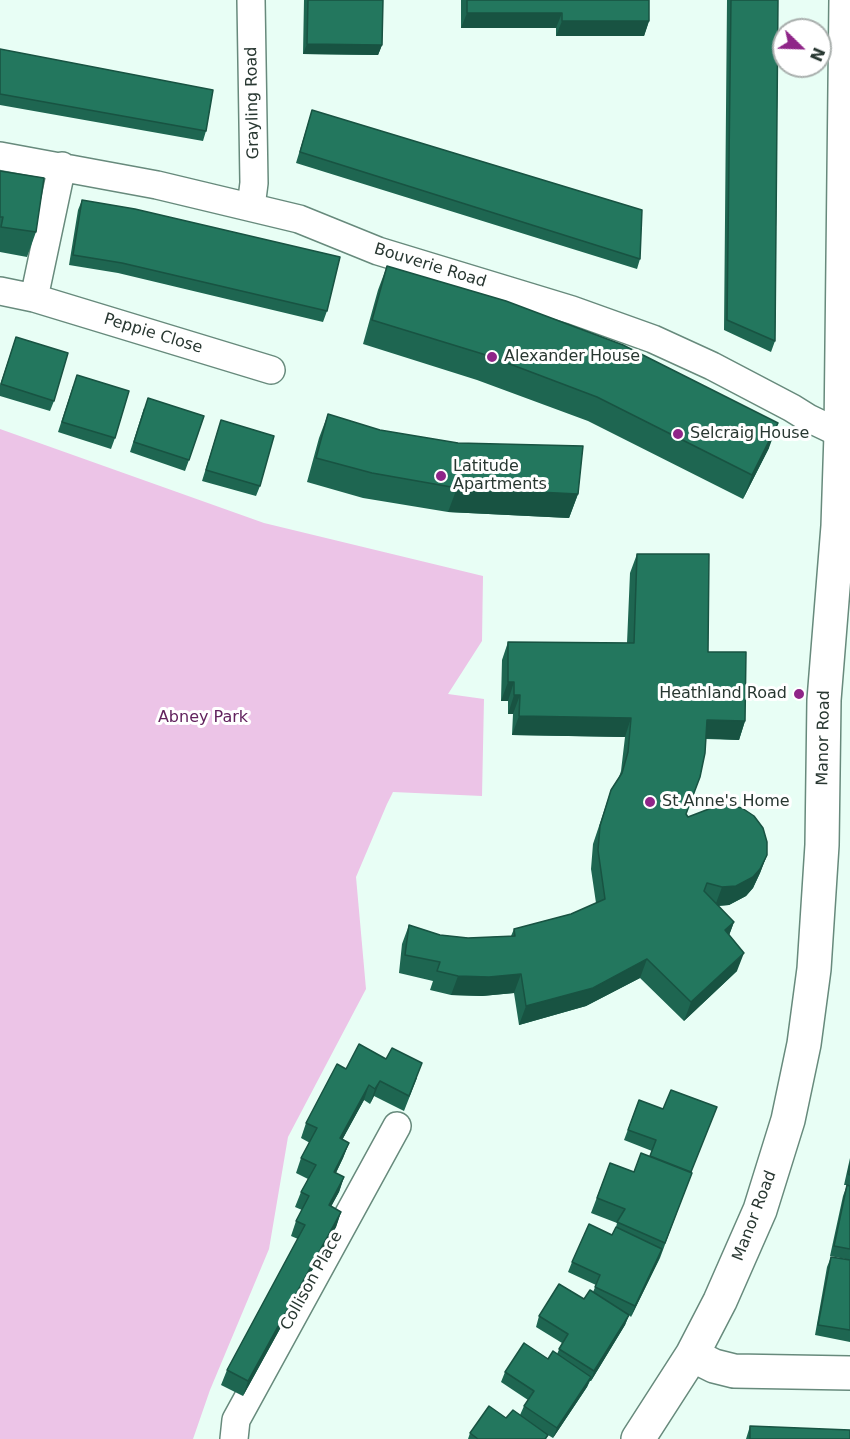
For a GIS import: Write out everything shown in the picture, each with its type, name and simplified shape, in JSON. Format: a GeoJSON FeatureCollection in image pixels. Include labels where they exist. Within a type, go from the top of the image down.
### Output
{"type":"FeatureCollection","features":[{"type":"Feature","properties":{"kind":"main road","name":"Manor Road"},"geometry":{"type":"LineString","coordinates":[[639,1439],[692,1355],[720,1301],[760,1210],[788,1120],[804,1044],[814,969],[822,845],[824,700],[846,436],[846,0]]}},
{"type":"Feature","properties":{"kind":"main road"},"geometry":{"type":"LineString","coordinates":[[692,1355],[714,1366],[734,1371],[850,1373]]}},
{"type":"Feature","properties":{"kind":"street","name":"Grayling Road"},"geometry":{"type":"LineString","coordinates":[[251,0],[254,183],[251,207]]}},
{"type":"Feature","properties":{"kind":"street","name":"Bouverie Road"},"geometry":{"type":"LineString","coordinates":[[0,156],[62,166],[299,219],[378,251],[572,310],[653,339],[712,366],[846,436]]}},
{"type":"Feature","properties":{"kind":"street"},"geometry":{"type":"LineString","coordinates":[[34,298],[62,166]]}},
{"type":"Feature","properties":{"kind":"street","name":"Peppie Close"},"geometry":{"type":"LineString","coordinates":[[0,291],[34,298],[272,370]]}},
{"type":"Feature","properties":{"kind":"street","name":"Collison Place"},"geometry":{"type":"LineString","coordinates":[[234,1439],[236,1420],[397,1126]]}},
{"type":"Feature","properties":{"kind":"green space","name":"Abney Park"},"geometry":{"type":"Polygon","coordinates":[[[0,429],[264,523],[483,576],[482,641],[448,694],[484,699],[482,796],[393,792],[387,804],[356,877],[366,989],[288,1137],[269,1249],[210,1390],[193,1439],[0,1439],[0,429]]]}},
{"type":"Feature","properties":{"kind":"building"},"geometry":{"type":"Polygon","coordinates":[[[308,0],[383,0],[382,45],[307,44],[308,0]]]}},
{"type":"Feature","properties":{"kind":"building"},"geometry":{"type":"Polygon","coordinates":[[[467,0],[649,0],[649,21],[562,21],[562,13],[467,13],[467,0]]]}},
{"type":"Feature","properties":{"kind":"building"},"geometry":{"type":"Polygon","coordinates":[[[731,0],[778,0],[778,18],[772,18],[772,78],[777,78],[775,341],[727,320],[731,0]]]}},
{"type":"Feature","properties":{"kind":"building"},"geometry":{"type":"Polygon","coordinates":[[[0,49],[213,90],[206,131],[0,94],[0,49]]]}},
{"type":"Feature","properties":{"kind":"building"},"geometry":{"type":"Polygon","coordinates":[[[312,110],[642,210],[640,259],[300,152],[312,110]]]}},
{"type":"Feature","properties":{"kind":"building"},"geometry":{"type":"Polygon","coordinates":[[[0,171],[44,178],[36,232],[1,227],[3,217],[0,217],[0,171]]]}},
{"type":"Feature","properties":{"kind":"building"},"geometry":{"type":"Polygon","coordinates":[[[82,200],[135,209],[340,257],[327,311],[122,263],[73,255],[82,200]]]}},
{"type":"Feature","properties":{"kind":"building"},"geometry":{"type":"Polygon","coordinates":[[[387,266],[506,301],[623,345],[778,423],[752,475],[597,397],[486,355],[372,320],[387,266]]]}},
{"type":"Feature","properties":{"kind":"building"},"geometry":{"type":"Polygon","coordinates":[[[16,337],[68,353],[54,401],[1,384],[16,337]]]}},
{"type":"Feature","properties":{"kind":"building"},"geometry":{"type":"Polygon","coordinates":[[[77,375],[129,391],[115,438],[62,422],[77,375]]]}},
{"type":"Feature","properties":{"kind":"building"},"geometry":{"type":"Polygon","coordinates":[[[148,398],[204,416],[189,460],[134,442],[148,398]]]}},
{"type":"Feature","properties":{"kind":"building"},"geometry":{"type":"Polygon","coordinates":[[[328,414],[380,430],[458,443],[583,446],[578,494],[457,488],[372,473],[316,458],[328,414]]]}},
{"type":"Feature","properties":{"kind":"building"},"geometry":{"type":"Polygon","coordinates":[[[221,420],[274,436],[260,486],[206,470],[221,420]]]}},
{"type":"Feature","properties":{"kind":"building","name":"St Anne's Home"},"geometry":{"type":"Polygon","coordinates":[[[637,554],[709,554],[708,652],[746,652],[745,721],[707,720],[705,753],[700,777],[686,814],[688,817],[714,807],[728,805],[742,808],[754,816],[763,828],[767,842],[767,855],[753,877],[736,886],[722,887],[707,883],[704,891],[734,922],[725,930],[744,953],[691,1002],[647,959],[593,988],[526,1006],[521,974],[489,977],[458,976],[437,971],[440,962],[405,955],[409,925],[440,935],[468,938],[515,936],[514,929],[571,914],[605,899],[598,850],[600,826],[611,790],[622,773],[628,752],[631,718],[519,716],[520,695],[514,695],[514,682],[508,682],[508,642],[634,643],[637,554]]]}},
{"type":"Feature","properties":{"kind":"building"},"geometry":{"type":"Polygon","coordinates":[[[359,1044],[386,1059],[392,1048],[422,1063],[409,1096],[380,1081],[375,1089],[369,1085],[340,1138],[349,1143],[334,1172],[344,1177],[329,1205],[341,1212],[248,1381],[227,1370],[305,1225],[296,1221],[309,1196],[301,1192],[316,1165],[301,1158],[317,1128],[306,1123],[337,1064],[346,1069],[359,1044]]]}},
{"type":"Feature","properties":{"kind":"building"},"geometry":{"type":"Polygon","coordinates":[[[671,1090],[717,1107],[691,1172],[650,1156],[656,1140],[628,1130],[639,1100],[663,1109],[671,1090]]]}},
{"type":"Feature","properties":{"kind":"building"},"geometry":{"type":"Polygon","coordinates":[[[641,1153],[692,1173],[665,1243],[617,1222],[625,1209],[597,1198],[610,1163],[634,1172],[641,1153]]]}},
{"type":"Feature","properties":{"kind":"building"},"geometry":{"type":"Polygon","coordinates":[[[847,1185],[850,1186],[850,1249],[834,1246],[847,1185]]]}},
{"type":"Feature","properties":{"kind":"building"},"geometry":{"type":"Polygon","coordinates":[[[589,1224],[612,1235],[616,1227],[662,1249],[635,1306],[595,1287],[600,1275],[572,1262],[589,1224]]]}},
{"type":"Feature","properties":{"kind":"building"},"geometry":{"type":"Polygon","coordinates":[[[831,1257],[850,1260],[850,1330],[818,1325],[831,1257]]]}},
{"type":"Feature","properties":{"kind":"building"},"geometry":{"type":"Polygon","coordinates":[[[559,1284],[584,1299],[590,1290],[629,1315],[594,1371],[559,1349],[568,1334],[539,1316],[559,1284]]]}},
{"type":"Feature","properties":{"kind":"building"},"geometry":{"type":"Polygon","coordinates":[[[524,1343],[548,1359],[553,1351],[591,1377],[557,1428],[524,1406],[534,1391],[505,1372],[524,1343]]]}},
{"type":"Feature","properties":{"kind":"building"},"geometry":{"type":"Polygon","coordinates":[[[489,1406],[506,1418],[513,1410],[548,1435],[545,1439],[478,1439],[470,1433],[489,1406]]]}},
{"type":"Feature","properties":{"kind":"building"},"geometry":{"type":"Polygon","coordinates":[[[750,1426],[850,1430],[850,1439],[750,1439],[750,1426]]]}},
{"type":"Feature","properties":{"kind":"place","name":"Alexander House"},"geometry":{"type":"Point","coordinates":[492,357]}},
{"type":"Feature","properties":{"kind":"place","name":"Selcraig House"},"geometry":{"type":"Point","coordinates":[678,434]}},
{"type":"Feature","properties":{"kind":"place","name":"Latitude Apartments"},"geometry":{"type":"Point","coordinates":[441,476]}},
{"type":"Feature","properties":{"kind":"place","name":"Heathland Road"},"geometry":{"type":"Point","coordinates":[799,694]}},
{"type":"Feature","properties":{"kind":"place","name":"St Anne's Home"},"geometry":{"type":"Point","coordinates":[650,802]}}]}
